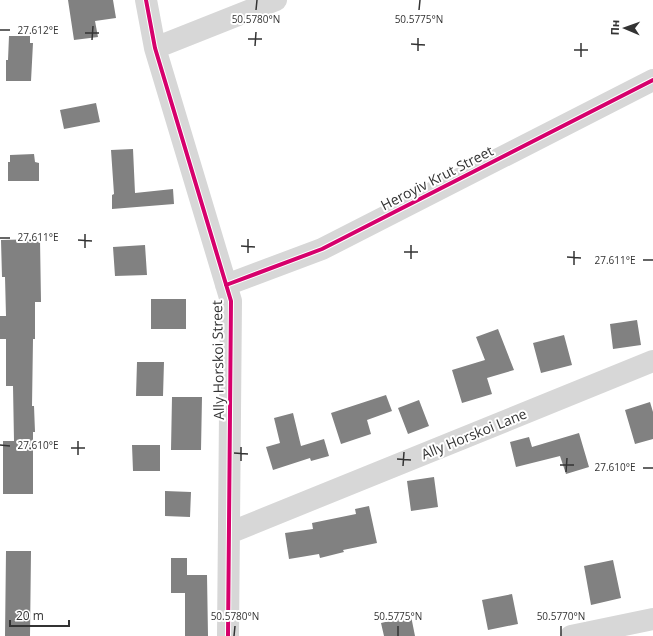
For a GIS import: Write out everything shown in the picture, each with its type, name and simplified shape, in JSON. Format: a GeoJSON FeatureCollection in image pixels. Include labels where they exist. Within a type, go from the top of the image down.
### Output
{"type":"FeatureCollection","features":[{"type":"Feature","properties":{"kind":"street","name":"Ally Horskoi Street"},"geometry":{"type":"LineString","coordinates":[[146,0],[155,48],[231,301],[228,636]]}},
{"type":"Feature","properties":{"kind":"street"},"geometry":{"type":"LineString","coordinates":[[155,48],[276,0]]}},
{"type":"Feature","properties":{"kind":"street","name":"Heroyiv Krut Street"},"geometry":{"type":"LineString","coordinates":[[226,285],[322,249],[653,80]]}},
{"type":"Feature","properties":{"kind":"street","name":"Ally Horskoi Lane"},"geometry":{"type":"LineString","coordinates":[[229,533],[653,362]]}},
{"type":"Feature","properties":{"kind":"street"},"geometry":{"type":"LineString","coordinates":[[571,636],[653,619]]}},
{"type":"Feature","properties":{"kind":"building"},"geometry":{"type":"Polygon","coordinates":[[[68,0],[113,0],[116,18],[95,21],[98,37],[74,40],[68,0]]]}},
{"type":"Feature","properties":{"kind":"building"},"geometry":{"type":"Polygon","coordinates":[[[9,36],[30,36],[30,43],[33,43],[31,81],[6,81],[6,60],[8,60],[9,36]]]}},
{"type":"Feature","properties":{"kind":"building"},"geometry":{"type":"Polygon","coordinates":[[[96,103],[100,122],[64,129],[60,110],[96,103]]]}},
{"type":"Feature","properties":{"kind":"building"},"geometry":{"type":"Polygon","coordinates":[[[133,149],[135,193],[173,189],[174,204],[112,209],[112,195],[114,194],[111,150],[133,149]]]}},
{"type":"Feature","properties":{"kind":"building"},"geometry":{"type":"Polygon","coordinates":[[[34,154],[35,162],[39,163],[39,181],[8,181],[8,162],[10,162],[10,155],[34,154]]]}},
{"type":"Feature","properties":{"kind":"building"},"geometry":{"type":"Polygon","coordinates":[[[40,239],[41,302],[35,302],[35,339],[33,339],[32,406],[34,406],[35,432],[33,432],[33,494],[3,494],[3,441],[14,441],[13,386],[6,386],[6,339],[0,339],[0,316],[6,316],[5,277],[2,277],[1,240],[40,239]]]}},
{"type":"Feature","properties":{"kind":"building"},"geometry":{"type":"Polygon","coordinates":[[[145,245],[147,275],[115,276],[113,247],[145,245]]]}},
{"type":"Feature","properties":{"kind":"building"},"geometry":{"type":"Polygon","coordinates":[[[151,299],[186,299],[186,329],[151,329],[151,299]]]}},
{"type":"Feature","properties":{"kind":"building"},"geometry":{"type":"Polygon","coordinates":[[[637,320],[641,345],[613,349],[610,324],[637,320]]]}},
{"type":"Feature","properties":{"kind":"building"},"geometry":{"type":"Polygon","coordinates":[[[498,329],[514,370],[487,378],[492,394],[462,403],[452,370],[485,360],[476,337],[498,329]]]}},
{"type":"Feature","properties":{"kind":"building"},"geometry":{"type":"Polygon","coordinates":[[[564,335],[572,365],[541,373],[533,343],[564,335]]]}},
{"type":"Feature","properties":{"kind":"building"},"geometry":{"type":"Polygon","coordinates":[[[137,362],[164,362],[163,396],[136,396],[137,362]]]}},
{"type":"Feature","properties":{"kind":"building"},"geometry":{"type":"Polygon","coordinates":[[[386,395],[392,411],[367,420],[371,434],[341,444],[331,413],[386,395]]]}},
{"type":"Feature","properties":{"kind":"building"},"geometry":{"type":"Polygon","coordinates":[[[172,397],[202,397],[201,450],[171,450],[172,397]]]}},
{"type":"Feature","properties":{"kind":"building"},"geometry":{"type":"Polygon","coordinates":[[[419,400],[429,426],[408,434],[398,408],[419,400]]]}},
{"type":"Feature","properties":{"kind":"building"},"geometry":{"type":"Polygon","coordinates":[[[650,402],[653,412],[653,439],[635,444],[625,410],[650,402]]]}},
{"type":"Feature","properties":{"kind":"building"},"geometry":{"type":"Polygon","coordinates":[[[293,413],[301,446],[324,439],[329,456],[311,461],[310,458],[273,470],[266,447],[280,443],[274,418],[293,413]]]}},
{"type":"Feature","properties":{"kind":"building"},"geometry":{"type":"Polygon","coordinates":[[[579,433],[589,467],[566,474],[560,456],[516,467],[510,442],[529,437],[532,447],[579,433]]]}},
{"type":"Feature","properties":{"kind":"building"},"geometry":{"type":"Polygon","coordinates":[[[132,445],[160,445],[160,471],[133,471],[132,445]]]}},
{"type":"Feature","properties":{"kind":"building"},"geometry":{"type":"Polygon","coordinates":[[[434,477],[438,507],[411,511],[407,481],[434,477]]]}},
{"type":"Feature","properties":{"kind":"building"},"geometry":{"type":"Polygon","coordinates":[[[165,491],[191,492],[190,517],[165,516],[165,491]]]}},
{"type":"Feature","properties":{"kind":"building"},"geometry":{"type":"Polygon","coordinates":[[[369,506],[377,543],[343,550],[344,552],[320,558],[319,554],[289,559],[285,533],[313,529],[312,523],[356,514],[355,509],[369,506]]]}},
{"type":"Feature","properties":{"kind":"building"},"geometry":{"type":"Polygon","coordinates":[[[6,551],[31,551],[30,636],[5,636],[6,551]]]}},
{"type":"Feature","properties":{"kind":"building"},"geometry":{"type":"Polygon","coordinates":[[[171,558],[187,558],[187,575],[207,575],[208,636],[185,636],[185,593],[171,593],[171,558]]]}},
{"type":"Feature","properties":{"kind":"building"},"geometry":{"type":"Polygon","coordinates":[[[613,560],[621,598],[591,605],[584,566],[613,560]]]}},
{"type":"Feature","properties":{"kind":"building"},"geometry":{"type":"Polygon","coordinates":[[[512,594],[518,624],[488,630],[482,600],[512,594]]]}},
{"type":"Feature","properties":{"kind":"building"},"geometry":{"type":"Polygon","coordinates":[[[411,616],[415,636],[384,636],[381,623],[411,616]]]}},
{"type":"Feature","properties":{"kind":"cycle path"},"geometry":{"type":"LineString","coordinates":[[146,0],[155,48],[231,301],[228,636]]}},
{"type":"Feature","properties":{"kind":"cycle path"},"geometry":{"type":"LineString","coordinates":[[226,285],[322,249],[653,80]]}}]}
